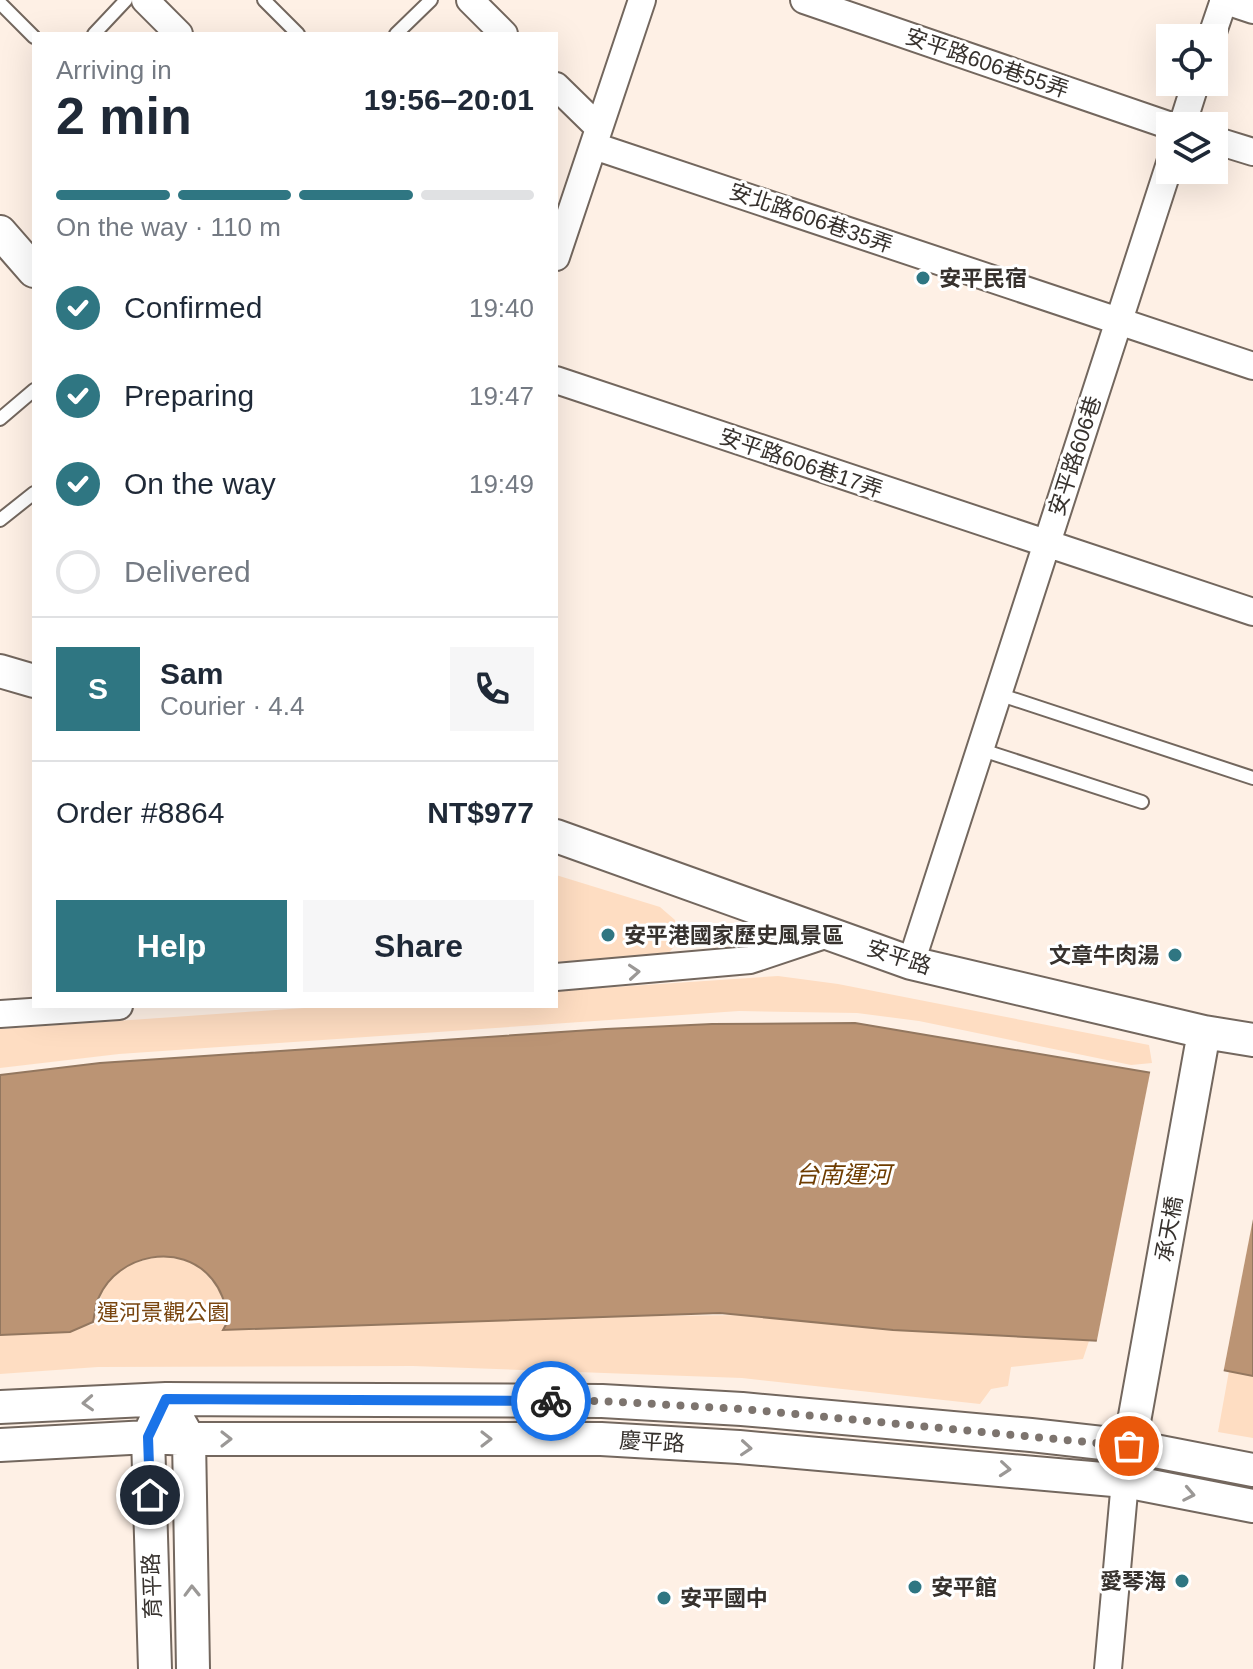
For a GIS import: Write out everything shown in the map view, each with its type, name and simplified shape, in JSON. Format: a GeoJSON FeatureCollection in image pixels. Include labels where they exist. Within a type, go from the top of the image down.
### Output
{"type":"FeatureCollection","features":[{"type":"Feature","properties":{"kind":"street"},"geometry":{"type":"LineString","coordinates":[[470,0],[502,32]]}},
{"type":"Feature","properties":{"kind":"street"},"geometry":{"type":"LineString","coordinates":[[558,251],[642,0]]}},
{"type":"Feature","properties":{"kind":"street","name":"安平路606巷55弄"},"geometry":{"type":"LineString","coordinates":[[804,0],[1156,121]]}},
{"type":"Feature","properties":{"kind":"street"},"geometry":{"type":"LineString","coordinates":[[1216,24],[1224,0],[1253,10]]}},
{"type":"Feature","properties":{"kind":"street"},"geometry":{"type":"LineString","coordinates":[[154,3],[177,32]]}},
{"type":"Feature","properties":{"kind":"street"},"geometry":{"type":"LineString","coordinates":[[558,89],[596,137]]}},
{"type":"Feature","properties":{"kind":"street","name":"安北路606巷35弄"},"geometry":{"type":"LineString","coordinates":[[596,137],[1119,322],[1253,366]]}},
{"type":"Feature","properties":{"kind":"street"},"geometry":{"type":"LineString","coordinates":[[1228,144],[1253,152]]}},
{"type":"Feature","properties":{"kind":"street","name":"安平路606巷"},"geometry":{"type":"LineString","coordinates":[[911,963],[1163,184]]}},
{"type":"Feature","properties":{"kind":"street"},"geometry":{"type":"LineString","coordinates":[[0,232],[32,269]]}},
{"type":"Feature","properties":{"kind":"street","name":"安平路606巷17弄"},"geometry":{"type":"LineString","coordinates":[[558,381],[1253,612]]}},
{"type":"Feature","properties":{"kind":"street"},"geometry":{"type":"LineString","coordinates":[[0,671],[32,680]]}},
{"type":"Feature","properties":{"kind":"street","name":"安平路"},"geometry":{"type":"LineString","coordinates":[[558,837],[911,963],[1204,1032],[1253,1040]]}},
{"type":"Feature","properties":{"kind":"street"},"geometry":{"type":"LineString","coordinates":[[558,977],[750,960],[831,933]]}},
{"type":"Feature","properties":{"kind":"street"},"geometry":{"type":"LineString","coordinates":[[0,1014],[85,1008]]}},
{"type":"Feature","properties":{"kind":"street","name":"承天橋"},"geometry":{"type":"LineString","coordinates":[[1125,1481],[1130,1436],[1204,1032]]}},
{"type":"Feature","properties":{"kind":"street","name":"慶平路"},"geometry":{"type":"LineString","coordinates":[[0,1407],[166,1399],[602,1401],[1130,1436],[1253,1470]]}},
{"type":"Feature","properties":{"kind":"street","name":"育平路"},"geometry":{"type":"LineString","coordinates":[[155,1669],[148,1437],[166,1399]]}},
{"type":"Feature","properties":{"kind":"street","name":"育平路"},"geometry":{"type":"LineString","coordinates":[[166,1399],[189,1439],[193,1669]]}},
{"type":"Feature","properties":{"kind":"street","name":"慶平路"},"geometry":{"type":"LineString","coordinates":[[0,1445],[148,1437],[601,1439],[739,1447],[1125,1481],[1253,1506]]}},
{"type":"Feature","properties":{"kind":"street"},"geometry":{"type":"LineString","coordinates":[[1108,1669],[1125,1481]]}},
{"type":"Feature","properties":{"kind":"lane"},"geometry":{"type":"LineString","coordinates":[[96,32],[126,0]]}},
{"type":"Feature","properties":{"kind":"lane"},"geometry":{"type":"LineString","coordinates":[[264,0],[296,32]]}},
{"type":"Feature","properties":{"kind":"lane"},"geometry":{"type":"LineString","coordinates":[[398,32],[431,0]]}},
{"type":"Feature","properties":{"kind":"lane"},"geometry":{"type":"LineString","coordinates":[[0,3],[32,35]]}},
{"type":"Feature","properties":{"kind":"lane"},"geometry":{"type":"LineString","coordinates":[[0,419],[32,392]]}},
{"type":"Feature","properties":{"kind":"lane"},"geometry":{"type":"LineString","coordinates":[[0,520],[32,495]]}},
{"type":"Feature","properties":{"kind":"lane"},"geometry":{"type":"LineString","coordinates":[[997,694],[1253,778]]}},
{"type":"Feature","properties":{"kind":"lane"},"geometry":{"type":"LineString","coordinates":[[979,749],[1142,802]]}},
{"type":"Feature","properties":{"kind":"green space"},"geometry":{"type":"Polygon","coordinates":[[[558,876],[660,907],[675,920],[677,943],[668,954],[558,962],[558,876]]]}},
{"type":"Feature","properties":{"kind":"green space"},"geometry":{"type":"Polygon","coordinates":[[[778,976],[838,984],[1149,1045],[1152,1063],[1131,1065],[919,1021],[857,1013],[739,1011],[119,1054],[0,1068],[0,1029],[304,1008],[558,1008],[558,991],[778,976]]]}},
{"type":"Feature","properties":{"kind":"green space","name":"運河景觀公園"},"geometry":{"type":"Polygon","coordinates":[[[162,1255],[198,1264],[220,1291],[229,1319],[757,1315],[1089,1341],[1083,1359],[1011,1367],[1008,1386],[991,1389],[980,1404],[742,1378],[413,1366],[98,1367],[0,1374],[0,1330],[94,1325],[106,1283],[113,1275],[131,1264],[162,1255]]]}},
{"type":"Feature","properties":{"kind":"green space"},"geometry":{"type":"Polygon","coordinates":[[[1229,1371],[1253,1376],[1253,1438],[1218,1432],[1229,1371]]]}},
{"type":"Feature","properties":{"kind":"water","name":"台南運河"},"geometry":{"type":"Polygon","coordinates":[[[855,1023],[1253,1090],[1253,1376],[1102,1341],[893,1330],[720,1313],[223,1330],[229,1319],[223,1298],[212,1279],[199,1267],[168,1257],[135,1262],[120,1271],[108,1282],[99,1297],[93,1322],[70,1332],[0,1335],[0,1075],[100,1063],[606,1029],[712,1024],[855,1023]]]}},
{"type":"Feature","properties":{"kind":"pier"},"geometry":{"type":"Polygon","coordinates":[[[1151,1068],[1253,1085],[1253,1219],[1223,1374],[1096,1345],[1151,1068]]]}},
{"type":"Feature","properties":{"kind":"way so far"},"geometry":{"type":"LineString","coordinates":[[551,1401],[742,1409],[1129,1446]]}},
{"type":"Feature","properties":{"kind":"place","name":"安平民宿"},"geometry":{"type":"Point","coordinates":[923,278]}},
{"type":"Feature","properties":{"kind":"place","name":"安平港國家歷史風景區"},"geometry":{"type":"Point","coordinates":[608,935]}},
{"type":"Feature","properties":{"kind":"place","name":"文章牛肉湯"},"geometry":{"type":"Point","coordinates":[1175,955]}},
{"type":"Feature","properties":{"kind":"place","name":"愛琴海"},"geometry":{"type":"Point","coordinates":[1182,1581]}},
{"type":"Feature","properties":{"kind":"place","name":"安平館"},"geometry":{"type":"Point","coordinates":[915,1587]}},
{"type":"Feature","properties":{"kind":"place","name":"安平國中"},"geometry":{"type":"Point","coordinates":[664,1598]}},
{"type":"Feature","properties":{"kind":"route"},"geometry":{"type":"LineString","coordinates":[[150,1495],[148,1437],[166,1399],[551,1401]]}}]}
